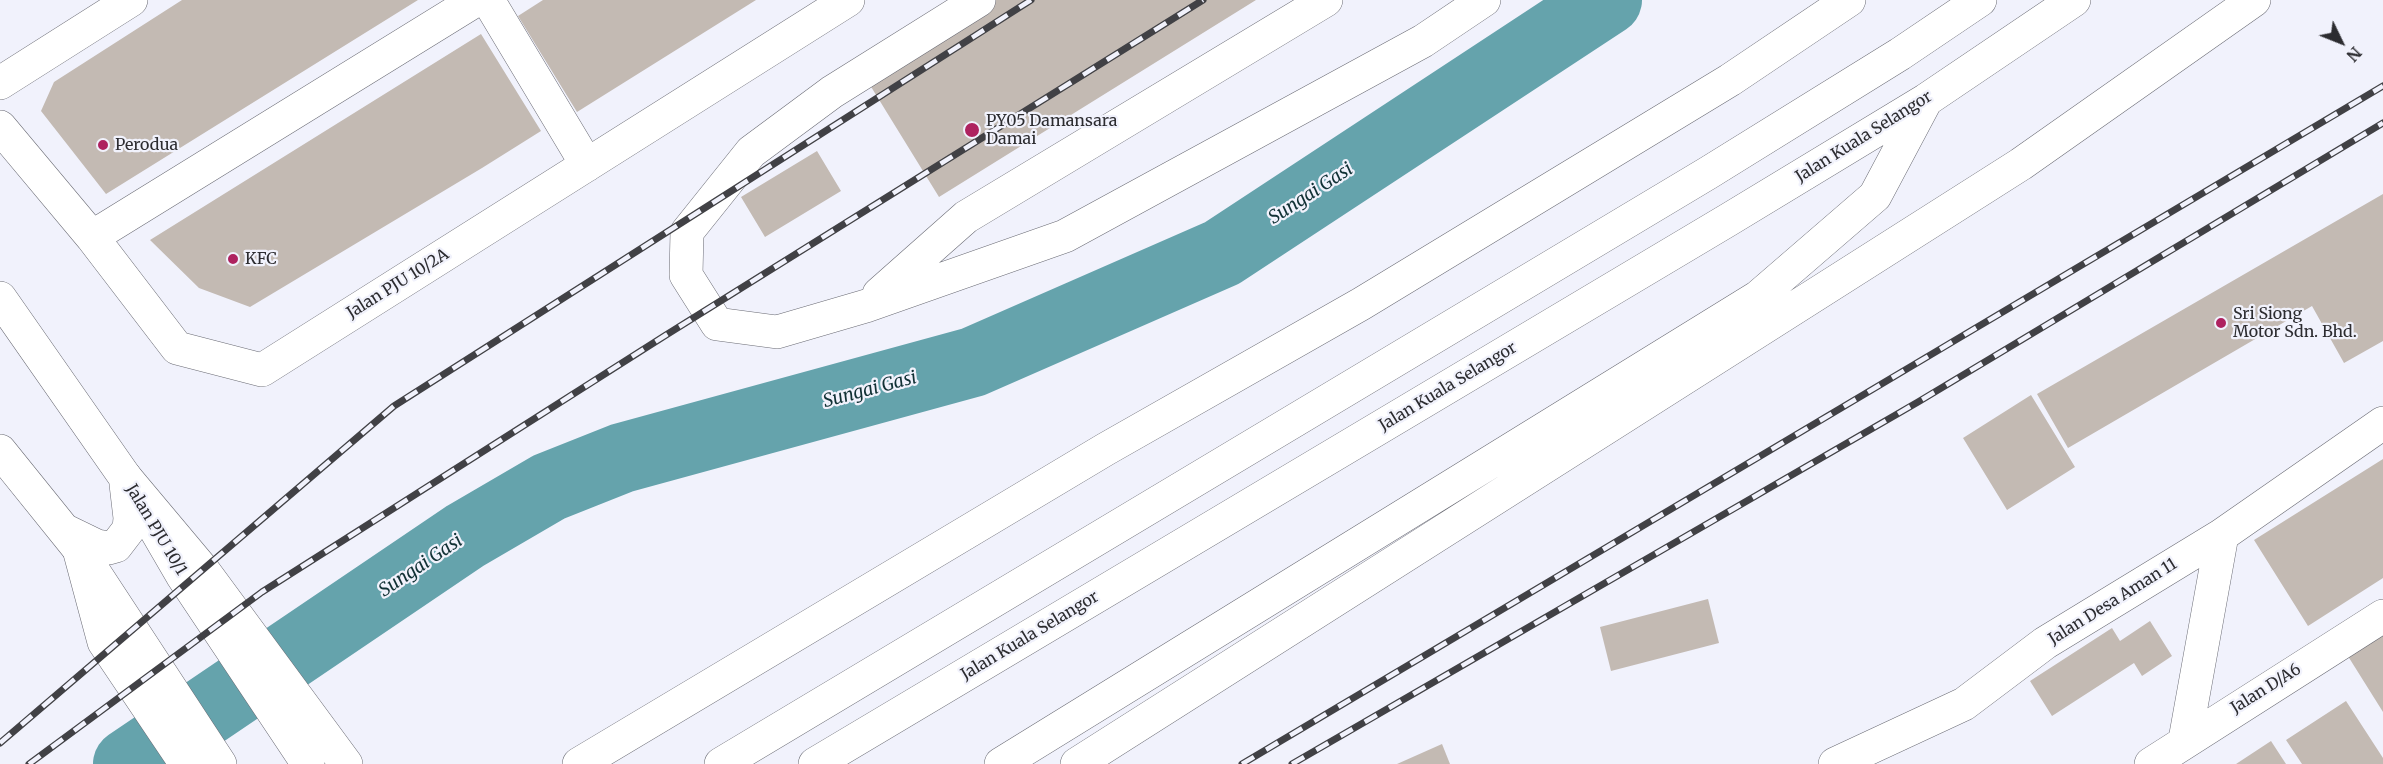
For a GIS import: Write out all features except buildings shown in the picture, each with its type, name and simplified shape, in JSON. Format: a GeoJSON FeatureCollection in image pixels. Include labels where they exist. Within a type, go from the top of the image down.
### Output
{"type":"FeatureCollection","features":[{"type":"Feature","properties":{"kind":"main road"},"geometry":{"type":"LineString","coordinates":[[92,237],[476,0]]}},
{"type":"Feature","properties":{"kind":"main road"},"geometry":{"type":"LineString","coordinates":[[488,0],[587,165]]}},
{"type":"Feature","properties":{"kind":"main road","name":"Jalan PJU 10/2A"},"geometry":{"type":"LineString","coordinates":[[0,127],[92,237],[177,348],[262,370],[848,0]]}},
{"type":"Feature","properties":{"kind":"main road"},"geometry":{"type":"LineString","coordinates":[[979,0],[832,93],[751,152],[687,232],[686,275],[717,324],[777,332],[866,306],[1065,236],[1423,41],[1484,0]]}},
{"type":"Feature","properties":{"kind":"main road"},"geometry":{"type":"LineString","coordinates":[[866,306],[966,217],[1326,0]]}},
{"type":"Feature","properties":{"kind":"main road"},"geometry":{"type":"LineString","coordinates":[[579,764],[1106,449],[1361,304],[1730,80],[1849,0]]}},
{"type":"Feature","properties":{"kind":"main road"},"geometry":{"type":"LineString","coordinates":[[721,764],[1708,173],[1900,54],[1980,0]]}},
{"type":"Feature","properties":{"kind":"main road","name":"Jalan Kuala Selangor"},"geometry":{"type":"LineString","coordinates":[[815,764],[1926,100],[2074,0]]}},
{"type":"Feature","properties":{"kind":"main road"},"geometry":{"type":"LineString","coordinates":[[1077,764],[2021,164],[2254,0]]}},
{"type":"Feature","properties":{"kind":"main road"},"geometry":{"type":"LineString","coordinates":[[0,83],[118,4]]}},
{"type":"Feature","properties":{"kind":"main road"},"geometry":{"type":"LineString","coordinates":[[1001,764],[1758,297],[1875,196],[1926,100]]}},
{"type":"Feature","properties":{"kind":"main road","name":"Jalan PJU 10/1"},"geometry":{"type":"LineString","coordinates":[[0,298],[193,572],[308,764]]}},
{"type":"Feature","properties":{"kind":"main road","name":"Jalan Desa Aman 11"},"geometry":{"type":"LineString","coordinates":[[1835,764],[1964,704],[2045,643],[2222,535],[2383,423]]}},
{"type":"Feature","properties":{"kind":"main road"},"geometry":{"type":"LineString","coordinates":[[0,451],[71,539],[220,764]]}},
{"type":"Feature","properties":{"kind":"main road"},"geometry":{"type":"LineString","coordinates":[[71,539],[109,548],[116,546],[129,529],[130,518],[125,477]]}},
{"type":"Feature","properties":{"kind":"main road"},"geometry":{"type":"LineString","coordinates":[[2185,740],[2222,535]]}},
{"type":"Feature","properties":{"kind":"main road"},"geometry":{"type":"LineString","coordinates":[[71,539],[104,642],[186,764]]}},
{"type":"Feature","properties":{"kind":"main road"},"geometry":{"type":"LineString","coordinates":[[193,572],[346,764]]}},
{"type":"Feature","properties":{"kind":"main road","name":"Jalan D/A6"},"geometry":{"type":"LineString","coordinates":[[2151,764],[2185,740],[2383,616]]}},
{"type":"Feature","properties":{"kind":"waterway","name":"Sungai Gasi"},"geometry":{"type":"LineString","coordinates":[[128,764],[465,536],[549,487],[622,458],[973,362],[1222,253],[1607,0]]}},
{"type":"Feature","properties":{"kind":"railway"},"geometry":{"type":"LineString","coordinates":[[0,743],[394,406],[1031,0]]}},
{"type":"Feature","properties":{"kind":"railway"},"geometry":{"type":"LineString","coordinates":[[29,764],[262,592],[666,335],[1203,0]]}},
{"type":"Feature","properties":{"kind":"railway"},"geometry":{"type":"LineString","coordinates":[[1242,764],[2383,86]]}},
{"type":"Feature","properties":{"kind":"railway"},"geometry":{"type":"LineString","coordinates":[[1292,764],[1918,402],[2383,123]]}},
{"type":"Feature","properties":{"kind":"place","name":"PY05 Damansara Damai"},"geometry":{"type":"Point","coordinates":[972,130]}},
{"type":"Feature","properties":{"kind":"place","name":"Perodua"},"geometry":{"type":"Point","coordinates":[103,145]}},
{"type":"Feature","properties":{"kind":"place","name":"KFC"},"geometry":{"type":"Point","coordinates":[233,259]}},
{"type":"Feature","properties":{"kind":"place","name":"Sri Siong Motor Sdn. Bhd."},"geometry":{"type":"Point","coordinates":[2221,323]}}]}
